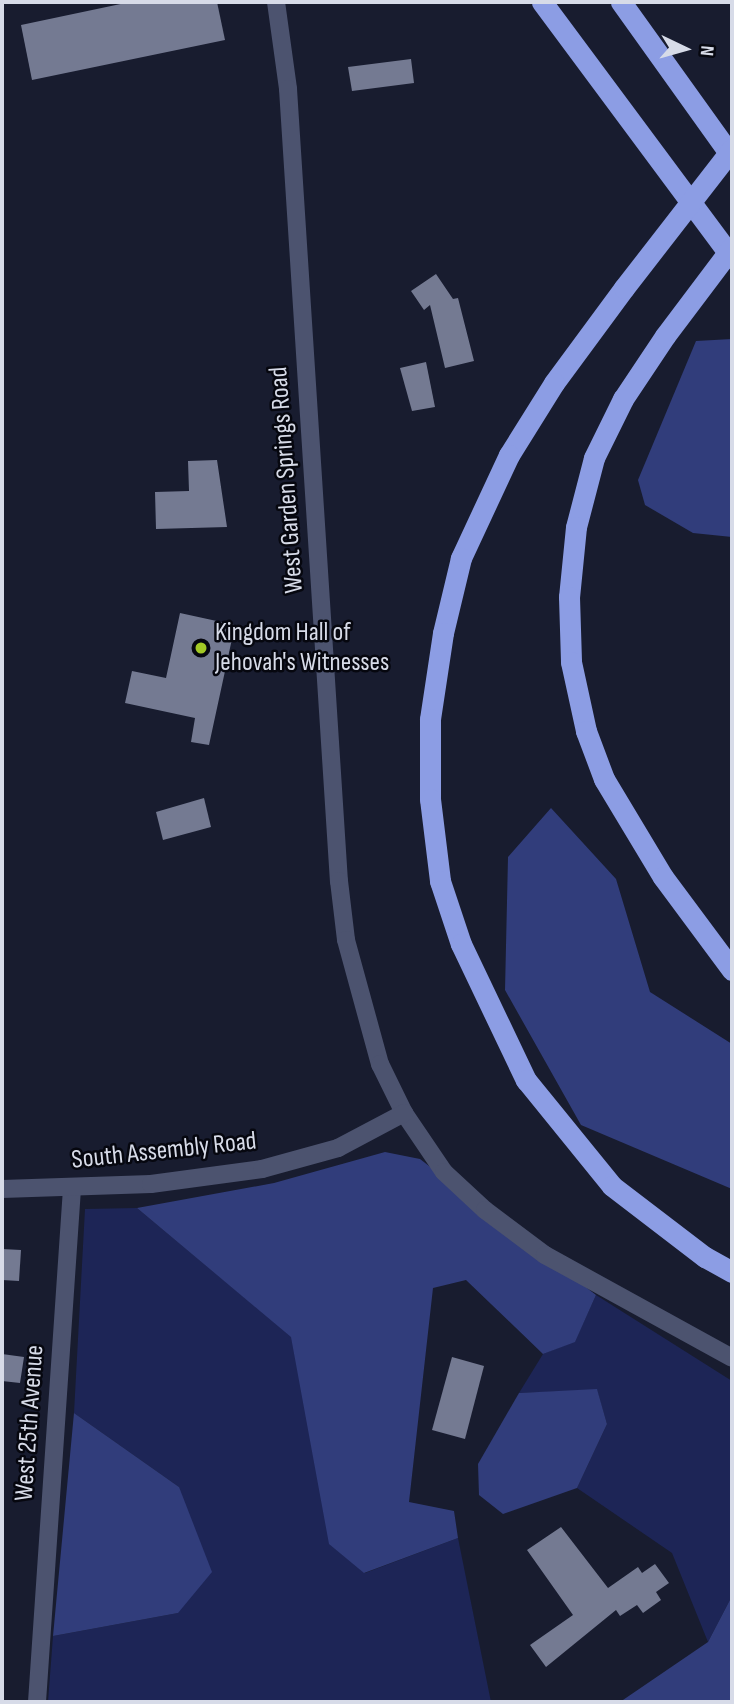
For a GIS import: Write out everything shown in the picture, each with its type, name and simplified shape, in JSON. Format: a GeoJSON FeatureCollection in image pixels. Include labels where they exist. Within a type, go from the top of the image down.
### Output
{"type":"FeatureCollection","features":[{"type":"Feature","properties":{"kind":"highway"},"geometry":{"type":"LineString","coordinates":[[542,2],[732,258]]}},
{"type":"Feature","properties":{"kind":"highway"},"geometry":{"type":"LineString","coordinates":[[621,2],[732,157]]}},
{"type":"Feature","properties":{"kind":"highway"},"geometry":{"type":"LineString","coordinates":[[732,149],[554,383],[516,445],[461,558],[443,633],[430,719],[430,799],[440,881],[461,944],[526,1080],[612,1186],[674,1235],[732,1272]]}},
{"type":"Feature","properties":{"kind":"highway"},"geometry":{"type":"LineString","coordinates":[[732,247],[665,336],[623,399],[594,458],[576,527],[569,597],[571,662],[586,731],[604,779],[663,877],[732,970]]}},
{"type":"Feature","properties":{"kind":"street","name":"West Garden Springs Road"},"geometry":{"type":"LineString","coordinates":[[276,2],[288,89],[339,881],[361,1001],[380,1063],[404,1113],[444,1172],[485,1210],[545,1255],[732,1358]]}},
{"type":"Feature","properties":{"kind":"street","name":"South Assembly Road"},"geometry":{"type":"LineString","coordinates":[[2,1189],[150,1184],[262,1169],[338,1148],[404,1113]]}},
{"type":"Feature","properties":{"kind":"street","name":"West 25th Avenue"},"geometry":{"type":"LineString","coordinates":[[37,1702],[72,1188]]}},
{"type":"Feature","properties":{"kind":"shaded area"},"geometry":{"type":"Polygon","coordinates":[[[732,339],[732,537],[693,533],[645,505],[638,480],[696,341],[732,339]]]}},
{"type":"Feature","properties":{"kind":"shaded area"},"geometry":{"type":"Polygon","coordinates":[[[551,808],[616,879],[650,992],[732,1044],[732,1189],[581,1125],[505,990],[508,857],[551,808]]]}},
{"type":"Feature","properties":{"kind":"shaded area"},"geometry":{"type":"Polygon","coordinates":[[[385,1152],[420,1159],[596,1295],[575,1342],[543,1354],[466,1280],[433,1288],[409,1502],[454,1511],[458,1538],[364,1573],[329,1544],[291,1337],[137,1208],[274,1183],[385,1152]]]}},
{"type":"Feature","properties":{"kind":"shaded area"},"geometry":{"type":"Polygon","coordinates":[[[137,1208],[292,1337],[330,1544],[365,1573],[458,1538],[491,1702],[48,1702],[53,1636],[178,1613],[179,1487],[74,1413],[85,1209],[137,1208]]]}},
{"type":"Feature","properties":{"kind":"shaded area"},"geometry":{"type":"Polygon","coordinates":[[[596,1295],[732,1381],[732,1596],[708,1642],[672,1553],[577,1488],[607,1424],[597,1390],[519,1393],[543,1354],[575,1341],[596,1295]]]}},
{"type":"Feature","properties":{"kind":"shaded area"},"geometry":{"type":"Polygon","coordinates":[[[597,1389],[607,1424],[577,1488],[503,1514],[479,1495],[478,1464],[519,1393],[597,1389]]]}},
{"type":"Feature","properties":{"kind":"shaded area"},"geometry":{"type":"Polygon","coordinates":[[[74,1413],[179,1487],[212,1572],[178,1613],[53,1636],[74,1413]]]}},
{"type":"Feature","properties":{"kind":"shaded area"},"geometry":{"type":"Polygon","coordinates":[[[732,1596],[732,1702],[620,1702],[708,1642],[732,1596]]]}},
{"type":"Feature","properties":{"kind":"building"},"geometry":{"type":"Polygon","coordinates":[[[130,2],[217,2],[225,40],[32,80],[21,25],[130,2]]]}},
{"type":"Feature","properties":{"kind":"building"},"geometry":{"type":"Polygon","coordinates":[[[411,59],[414,83],[352,91],[348,67],[411,59]]]}},
{"type":"Feature","properties":{"kind":"building"},"geometry":{"type":"Polygon","coordinates":[[[436,274],[453,299],[458,298],[474,361],[445,368],[430,305],[424,310],[411,291],[436,274]]]}},
{"type":"Feature","properties":{"kind":"building"},"geometry":{"type":"Polygon","coordinates":[[[426,362],[435,407],[412,411],[400,368],[426,362]]]}},
{"type":"Feature","properties":{"kind":"building"},"geometry":{"type":"Polygon","coordinates":[[[217,460],[227,527],[156,529],[155,492],[189,491],[188,461],[217,460]]]}},
{"type":"Feature","properties":{"kind":"building","name":"Kingdom Hall of Jehovah's Witnesses"},"geometry":{"type":"Polygon","coordinates":[[[180,613],[235,625],[209,745],[191,742],[195,718],[125,703],[132,671],[166,678],[180,613]]]}},
{"type":"Feature","properties":{"kind":"building"},"geometry":{"type":"Polygon","coordinates":[[[204,798],[211,827],[163,840],[156,812],[204,798]]]}},
{"type":"Feature","properties":{"kind":"building"},"geometry":{"type":"Polygon","coordinates":[[[2,1249],[21,1250],[19,1281],[2,1280],[2,1249]]]}},
{"type":"Feature","properties":{"kind":"building"},"geometry":{"type":"Polygon","coordinates":[[[2,1354],[24,1357],[20,1383],[2,1381],[2,1354]]]}},
{"type":"Feature","properties":{"kind":"building"},"geometry":{"type":"Polygon","coordinates":[[[452,1357],[484,1366],[465,1439],[432,1430],[452,1357]]]}},
{"type":"Feature","properties":{"kind":"building"},"geometry":{"type":"Polygon","coordinates":[[[561,1527],[608,1588],[638,1567],[642,1573],[655,1564],[669,1583],[656,1592],[661,1600],[643,1613],[637,1605],[620,1616],[616,1610],[546,1667],[530,1645],[573,1615],[527,1550],[561,1527]]]}},
{"type":"Feature","properties":{"kind":"place","name":"Kingdom Hall of Jehovah's Witnesses"},"geometry":{"type":"Point","coordinates":[201,648]}}]}
